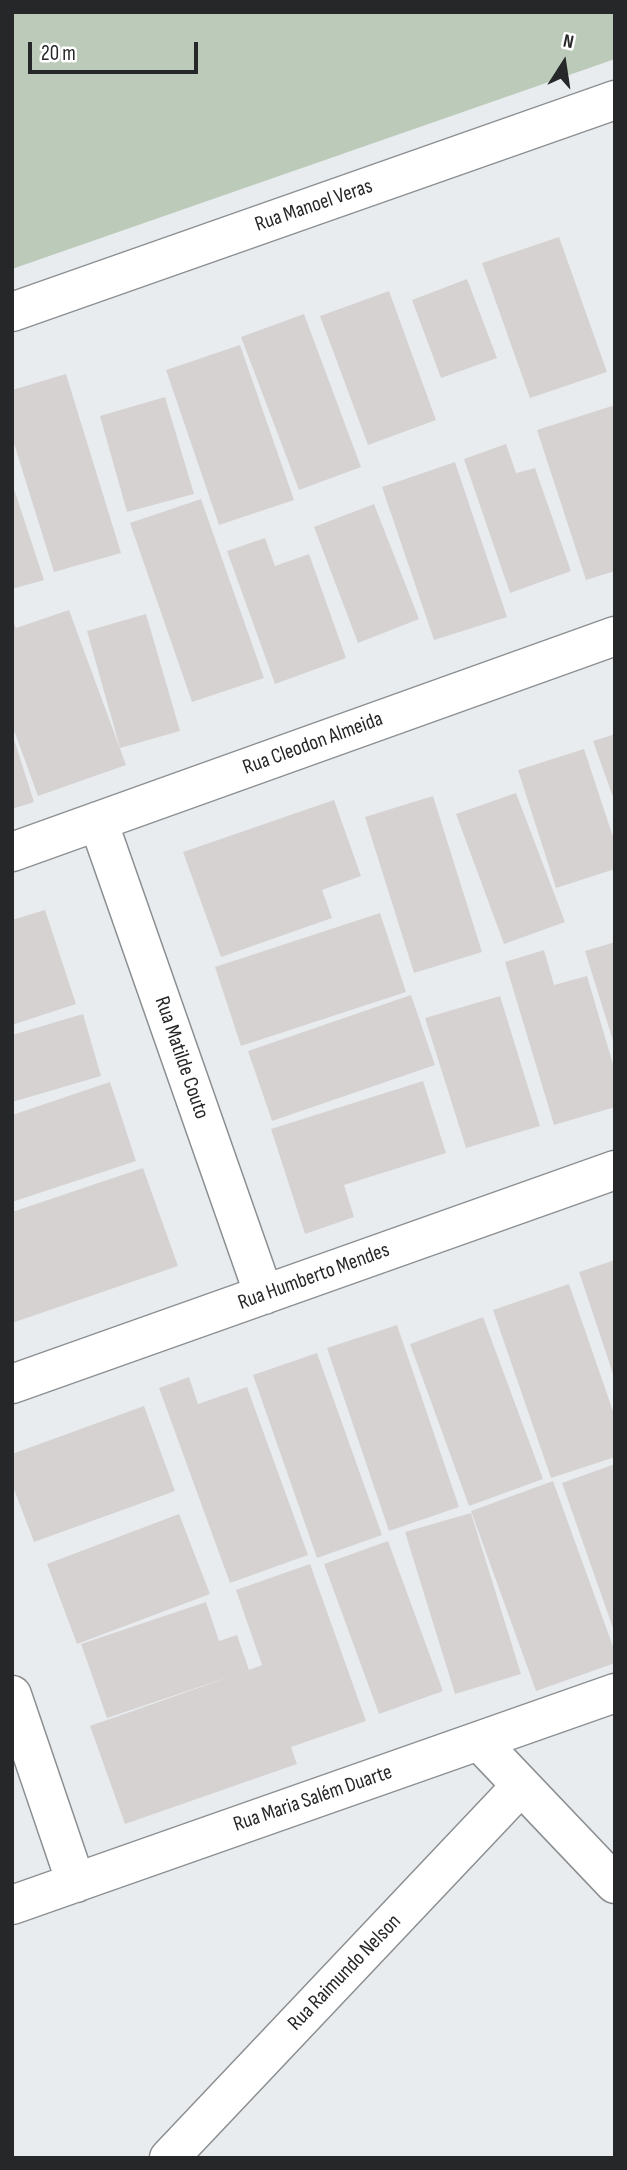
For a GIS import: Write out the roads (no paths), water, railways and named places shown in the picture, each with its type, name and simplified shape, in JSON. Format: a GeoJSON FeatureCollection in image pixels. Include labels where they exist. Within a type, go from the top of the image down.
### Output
{"type":"FeatureCollection","features":[{"type":"Feature","properties":{"kind":"street","name":"Rua Manoel Veras"},"geometry":{"type":"LineString","coordinates":[[12,312],[615,100]]}},
{"type":"Feature","properties":{"kind":"street","name":"Rua Cleodon Almeida"},"geometry":{"type":"LineString","coordinates":[[12,852],[615,636]]}},
{"type":"Feature","properties":{"kind":"street","name":"Rua Matilde Couto"},"geometry":{"type":"LineString","coordinates":[[98,821],[264,1295]]}},
{"type":"Feature","properties":{"kind":"street","name":"Rua Humberto Mendes"},"geometry":{"type":"LineString","coordinates":[[12,1384],[615,1170]]}},
{"type":"Feature","properties":{"kind":"street","name":"Rua Maria Salém Duarte"},"geometry":{"type":"LineString","coordinates":[[12,1905],[615,1693]]}},
{"type":"Feature","properties":{"kind":"street"},"geometry":{"type":"LineString","coordinates":[[12,1695],[76,1883]]}},
{"type":"Feature","properties":{"kind":"street"},"geometry":{"type":"LineString","coordinates":[[479,1741],[615,1884]]}},
{"type":"Feature","properties":{"kind":"street","name":"Rua Raimundo Nelson"},"geometry":{"type":"LineString","coordinates":[[169,2158],[520,1787]]}}]}
